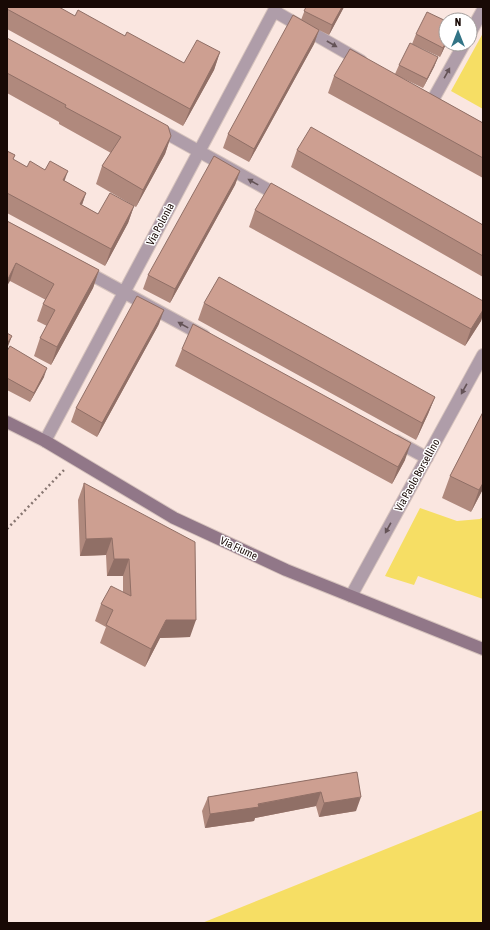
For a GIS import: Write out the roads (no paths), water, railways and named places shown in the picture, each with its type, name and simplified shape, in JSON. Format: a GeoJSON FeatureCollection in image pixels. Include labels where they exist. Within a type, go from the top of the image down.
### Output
{"type":"FeatureCollection","features":[{"type":"Feature","properties":{"kind":"main road","name":"Via Fiume"},"geometry":{"type":"LineString","coordinates":[[7,422],[46,441],[174,518],[286,570],[483,649]]}},
{"type":"Feature","properties":{"kind":"street"},"geometry":{"type":"LineString","coordinates":[[275,9],[372,68]]}},
{"type":"Feature","properties":{"kind":"street","name":"Via Polonia"},"geometry":{"type":"LineString","coordinates":[[46,441],[275,9]]}},
{"type":"Feature","properties":{"kind":"street"},"geometry":{"type":"LineString","coordinates":[[478,19],[483,10]]}},
{"type":"Feature","properties":{"kind":"street"},"geometry":{"type":"LineString","coordinates":[[431,102],[459,52]]}},
{"type":"Feature","properties":{"kind":"street"},"geometry":{"type":"LineString","coordinates":[[418,95],[444,110]]}},
{"type":"Feature","properties":{"kind":"street"},"geometry":{"type":"LineString","coordinates":[[144,120],[198,152],[288,201]]}},
{"type":"Feature","properties":{"kind":"street"},"geometry":{"type":"LineString","coordinates":[[69,262],[212,340]]}},
{"type":"Feature","properties":{"kind":"street","name":"Via Paolo Borsellino"},"geometry":{"type":"LineString","coordinates":[[351,596],[483,355]]}},
{"type":"Feature","properties":{"kind":"street"},"geometry":{"type":"LineString","coordinates":[[386,436],[426,458]]}}]}
